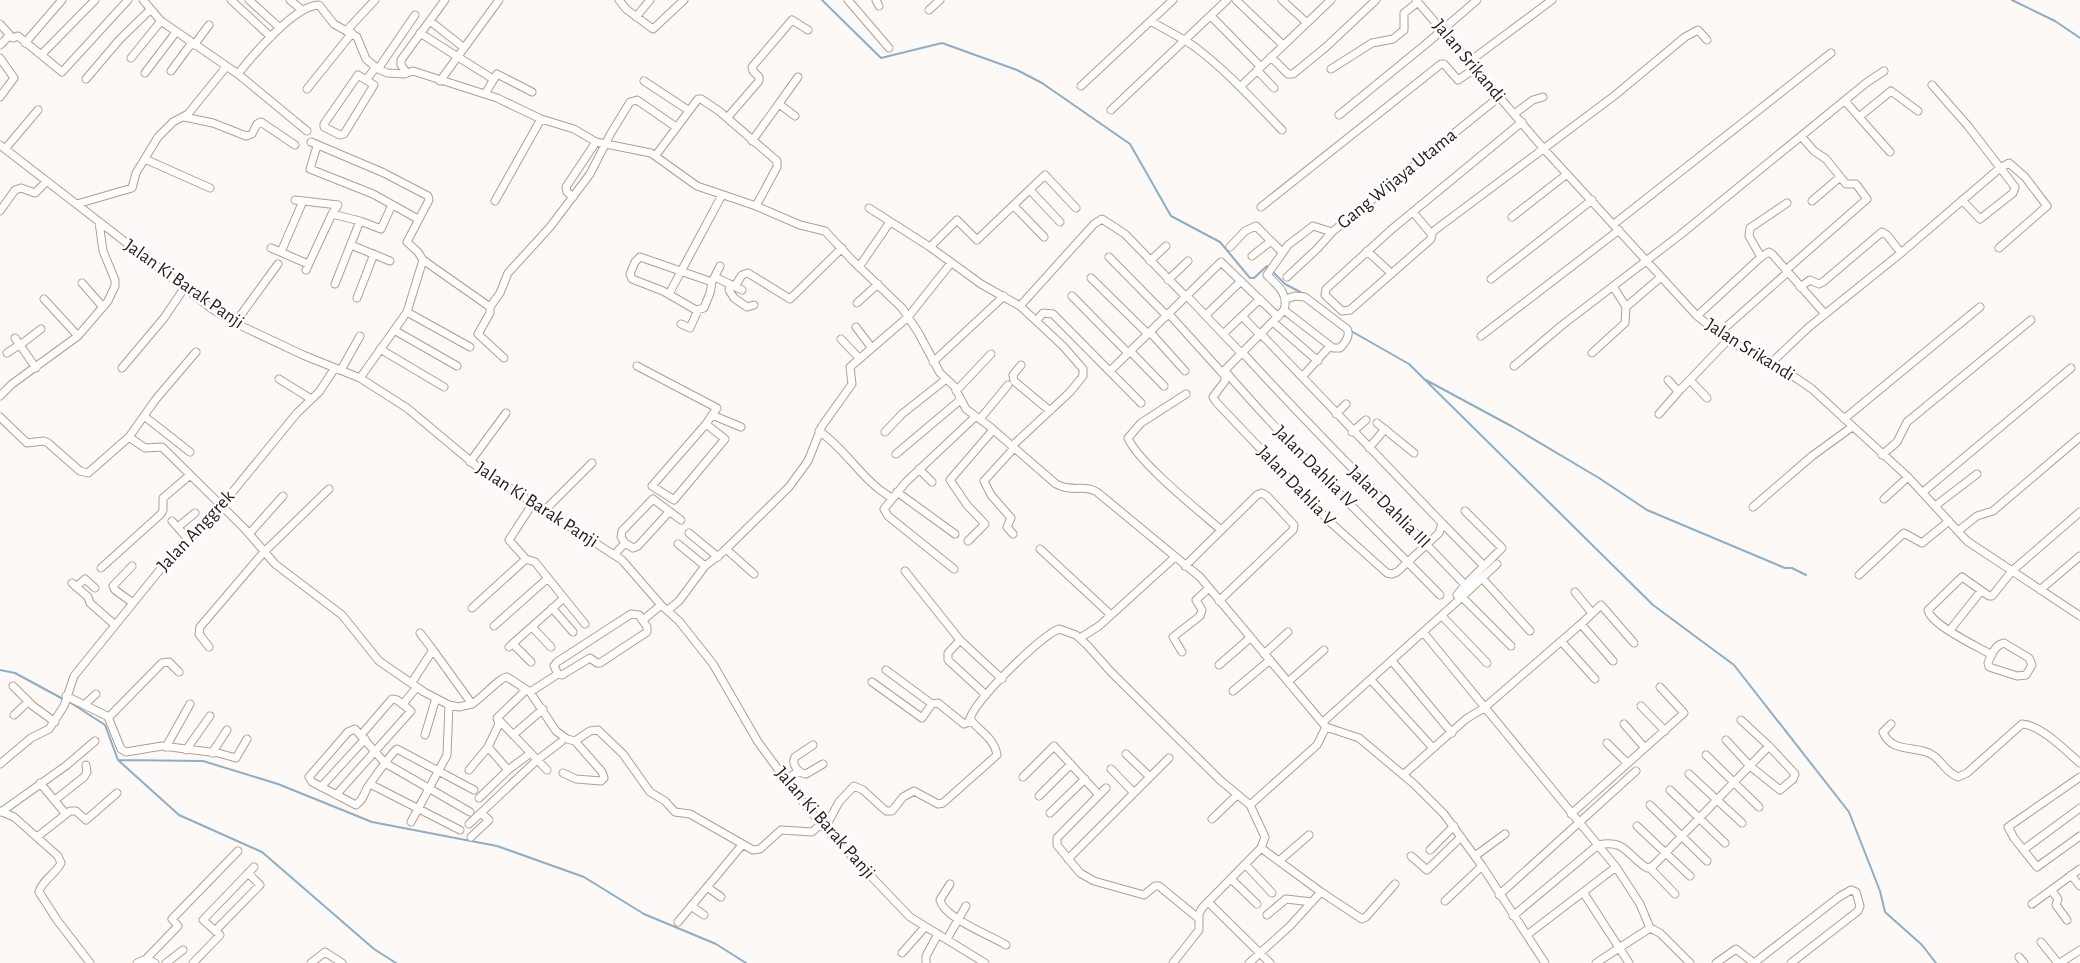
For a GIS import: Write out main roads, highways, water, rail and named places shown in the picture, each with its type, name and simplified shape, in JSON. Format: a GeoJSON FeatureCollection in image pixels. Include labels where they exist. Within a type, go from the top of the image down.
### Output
{"type":"FeatureCollection","features":[{"type":"Feature","properties":{"kind":"waterway"},"geometry":{"type":"LineString","coordinates":[[822,0],[881,58],[942,43],[1017,70],[1042,83],[1130,144],[1171,216],[1220,242],[1250,278],[1254,278],[1268,267]]}},
{"type":"Feature","properties":{"kind":"waterway"},"geometry":{"type":"LineString","coordinates":[[2012,0],[2055,21],[2080,38]]}},
{"type":"Feature","properties":{"kind":"waterway"},"geometry":{"type":"LineString","coordinates":[[1272,271],[1285,284],[1304,294]]}},
{"type":"Feature","properties":{"kind":"waterway"},"geometry":{"type":"LineString","coordinates":[[1351,331],[1409,364],[1653,605],[1734,665],[1849,812],[1880,891],[1885,912],[1922,945],[1936,963]]}},
{"type":"Feature","properties":{"kind":"waterway"},"geometry":{"type":"LineString","coordinates":[[1424,379],[1513,427],[1599,478],[1647,510],[1806,575]]}},
{"type":"Feature","properties":{"kind":"waterway"},"geometry":{"type":"LineString","coordinates":[[0,670],[15,673],[63,699]]}},
{"type":"Feature","properties":{"kind":"waterway"},"geometry":{"type":"LineString","coordinates":[[68,701],[105,725],[118,760],[179,815],[262,852],[374,949],[396,963]]}},
{"type":"Feature","properties":{"kind":"waterway"},"geometry":{"type":"LineString","coordinates":[[118,760],[203,761],[278,784],[372,822],[497,846],[584,877],[644,914],[716,944],[746,963]]}}]}
